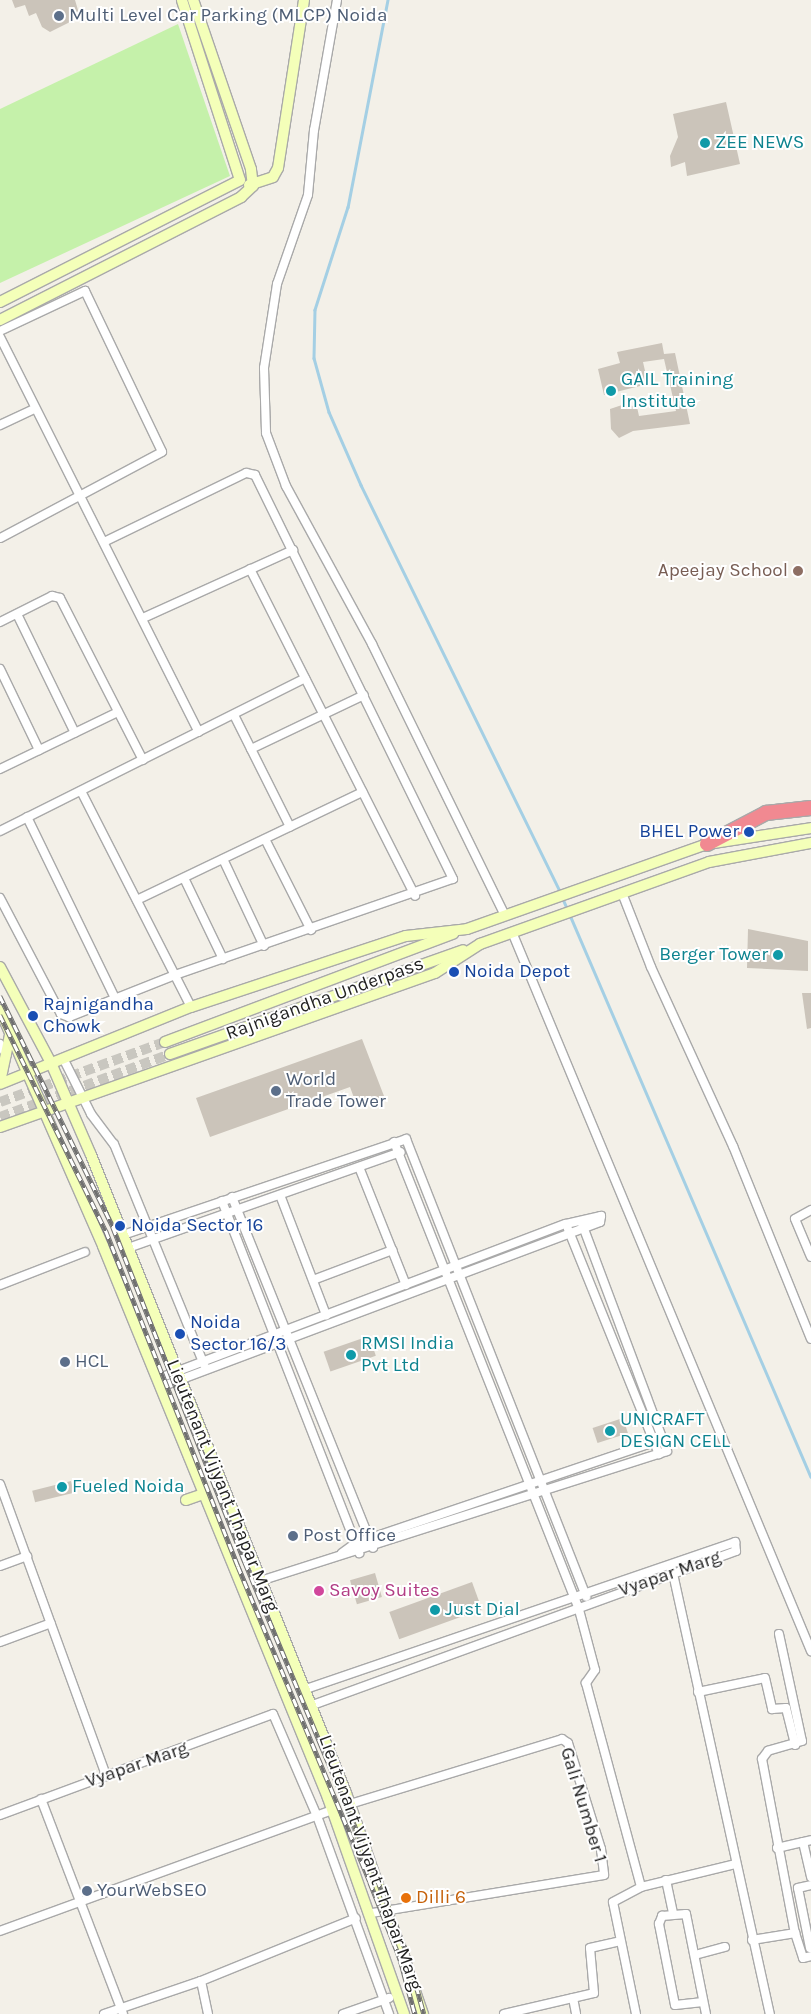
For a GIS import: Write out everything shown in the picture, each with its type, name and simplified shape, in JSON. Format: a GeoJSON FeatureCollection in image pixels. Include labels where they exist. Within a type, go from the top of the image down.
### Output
{"type":"FeatureCollection","features":[{"type":"Feature","properties":{"kind":"highway"},"geometry":{"type":"LineString","coordinates":[[707,844],[766,813],[811,808]]}},
{"type":"Feature","properties":{"kind":"main road"},"geometry":{"type":"LineString","coordinates":[[182,0],[240,180],[253,186]]}},
{"type":"Feature","properties":{"kind":"main road"},"geometry":{"type":"LineString","coordinates":[[193,0],[253,186]]}},
{"type":"Feature","properties":{"kind":"main road"},"geometry":{"type":"LineString","coordinates":[[0,320],[273,177],[278,168],[304,0]]}},
{"type":"Feature","properties":{"kind":"main road"},"geometry":{"type":"LineString","coordinates":[[0,302],[240,180]]}},
{"type":"Feature","properties":{"kind":"main road"},"geometry":{"type":"LineString","coordinates":[[0,1083],[191,1007],[406,936],[467,929],[707,844],[811,828]]}},
{"type":"Feature","properties":{"kind":"main road"},"geometry":{"type":"LineString","coordinates":[[0,1127],[435,973],[480,944],[709,862],[811,843]]}},
{"type":"Feature","properties":{"kind":"main road","name":"Rajnigandha Underpass"},"geometry":{"type":"LineString","coordinates":[[166,1042],[467,929]]}},
{"type":"Feature","properties":{"kind":"main road","name":"Rajnigandha Underpass"},"geometry":{"type":"LineString","coordinates":[[170,1054],[480,944]]}},
{"type":"Feature","properties":{"kind":"main road","name":"Lieutenant Vijyant Thapar Marg"},"geometry":{"type":"LineString","coordinates":[[0,967],[50,1063],[123,1235],[350,1804],[423,2014]]}},
{"type":"Feature","properties":{"kind":"main road","name":"Lieutenant Vijyant Thapar Marg"},"geometry":{"type":"LineString","coordinates":[[0,1010],[30,1072],[44,1112],[158,1383],[332,1810],[400,1995],[404,2014]]}},
{"type":"Feature","properties":{"kind":"main road"},"geometry":{"type":"LineString","coordinates":[[0,1083],[8,1059],[10,1030]]}},
{"type":"Feature","properties":{"kind":"main road"},"geometry":{"type":"LineString","coordinates":[[186,1500],[203,1494]]}},
{"type":"Feature","properties":{"kind":"street"},"geometry":{"type":"LineString","coordinates":[[337,0],[314,130],[308,195],[277,284],[264,368],[266,433],[286,486],[372,644],[509,914]]}},
{"type":"Feature","properties":{"kind":"street"},"geometry":{"type":"LineString","coordinates":[[0,331],[85,291],[161,450],[160,457],[80,500],[0,538]]}},
{"type":"Feature","properties":{"kind":"street"},"geometry":{"type":"LineString","coordinates":[[0,337],[34,409],[143,618],[199,732]]}},
{"type":"Feature","properties":{"kind":"street"},"geometry":{"type":"LineString","coordinates":[[0,425],[34,409]]}},
{"type":"Feature","properties":{"kind":"street"},"geometry":{"type":"LineString","coordinates":[[0,898],[60,1014],[69,1018],[114,998],[175,975],[415,896],[450,883],[452,877],[293,550],[251,472],[104,542]]}},
{"type":"Feature","properties":{"kind":"street"},"geometry":{"type":"LineString","coordinates":[[143,618],[293,550]]}},
{"type":"Feature","properties":{"kind":"street"},"geometry":{"type":"LineString","coordinates":[[250,569],[415,896]]}},
{"type":"Feature","properties":{"kind":"street"},"geometry":{"type":"LineString","coordinates":[[0,622],[52,596],[60,598],[143,760]]}},
{"type":"Feature","properties":{"kind":"street"},"geometry":{"type":"LineString","coordinates":[[16,614],[75,733]]}},
{"type":"Feature","properties":{"kind":"street"},"geometry":{"type":"LineString","coordinates":[[0,669],[39,750]]}},
{"type":"Feature","properties":{"kind":"street"},"geometry":{"type":"LineString","coordinates":[[0,831],[305,678]]}},
{"type":"Feature","properties":{"kind":"street"},"geometry":{"type":"LineString","coordinates":[[251,749],[364,695]]}},
{"type":"Feature","properties":{"kind":"street"},"geometry":{"type":"LineString","coordinates":[[0,769],[118,712]]}},
{"type":"Feature","properties":{"kind":"street"},"geometry":{"type":"LineString","coordinates":[[234,715],[290,827]]}},
{"type":"Feature","properties":{"kind":"street"},"geometry":{"type":"LineString","coordinates":[[82,791],[191,1007]]}},
{"type":"Feature","properties":{"kind":"street"},"geometry":{"type":"LineString","coordinates":[[137,900],[362,792]]}},
{"type":"Feature","properties":{"kind":"street"},"geometry":{"type":"LineString","coordinates":[[27,818],[114,998]]}},
{"type":"Feature","properties":{"kind":"street"},"geometry":{"type":"LineString","coordinates":[[265,839],[311,930]]}},
{"type":"Feature","properties":{"kind":"street"},"geometry":{"type":"LineString","coordinates":[[223,859],[264,946]]}},
{"type":"Feature","properties":{"kind":"street"},"geometry":{"type":"LineString","coordinates":[[184,878],[223,959]]}},
{"type":"Feature","properties":{"kind":"street"},"geometry":{"type":"LineString","coordinates":[[618,894],[733,1146],[811,1339]]}},
{"type":"Feature","properties":{"kind":"street"},"geometry":{"type":"LineString","coordinates":[[517,930],[811,1651]]}},
{"type":"Feature","properties":{"kind":"street"},"geometry":{"type":"LineString","coordinates":[[0,1044],[8,1059]]}},
{"type":"Feature","properties":{"kind":"street"},"geometry":{"type":"LineString","coordinates":[[63,1058],[82,1099],[98,1127],[112,1139],[206,1369]]}},
{"type":"Feature","properties":{"kind":"street"},"geometry":{"type":"LineString","coordinates":[[123,1235],[406,1139],[588,1603]]}},
{"type":"Feature","properties":{"kind":"street"},"geometry":{"type":"LineString","coordinates":[[394,1142],[578,1606],[595,1670],[586,1683],[640,1887]]}},
{"type":"Feature","properties":{"kind":"street"},"geometry":{"type":"LineString","coordinates":[[128,1248],[410,1149]]}},
{"type":"Feature","properties":{"kind":"street"},"geometry":{"type":"LineString","coordinates":[[359,1167],[406,1285]]}},
{"type":"Feature","properties":{"kind":"street"},"geometry":{"type":"LineString","coordinates":[[280,1195],[326,1315]]}},
{"type":"Feature","properties":{"kind":"street"},"geometry":{"type":"LineString","coordinates":[[232,1197],[374,1548]]}},
{"type":"Feature","properties":{"kind":"street"},"geometry":{"type":"LineString","coordinates":[[222,1201],[359,1553]]}},
{"type":"Feature","properties":{"kind":"street"},"geometry":{"type":"LineString","coordinates":[[811,1210],[795,1219],[811,1257]]}},
{"type":"Feature","properties":{"kind":"street"},"geometry":{"type":"LineString","coordinates":[[158,1383],[178,1375],[203,1361],[274,1334],[566,1224],[600,1215],[600,1222],[206,1369],[178,1375]]}},
{"type":"Feature","properties":{"kind":"street"},"geometry":{"type":"LineString","coordinates":[[260,1581],[340,1554],[359,1553],[668,1450],[580,1220]]}},
{"type":"Feature","properties":{"kind":"street"},"geometry":{"type":"LineString","coordinates":[[566,1224],[659,1454]]}},
{"type":"Feature","properties":{"kind":"street"},"geometry":{"type":"LineString","coordinates":[[312,1280],[392,1250]]}},
{"type":"Feature","properties":{"kind":"street"},"geometry":{"type":"LineString","coordinates":[[0,1285],[85,1252]]}},
{"type":"Feature","properties":{"kind":"street"},"geometry":{"type":"LineString","coordinates":[[308,1422],[321,1417]]}},
{"type":"Feature","properties":{"kind":"street"},"geometry":{"type":"LineString","coordinates":[[340,1554],[356,1543],[370,1538],[664,1439]]}},
{"type":"Feature","properties":{"kind":"street"},"geometry":{"type":"LineString","coordinates":[[0,1484],[106,1776]]}},
{"type":"Feature","properties":{"kind":"street"},"geometry":{"type":"LineString","coordinates":[[337,1494],[350,1488]]}},
{"type":"Feature","properties":{"kind":"street","name":"Vyapar Marg"},"geometry":{"type":"LineString","coordinates":[[305,1689],[733,1542],[737,1549],[311,1706]]}},
{"type":"Feature","properties":{"kind":"street"},"geometry":{"type":"LineString","coordinates":[[0,1566],[27,1556]]}},
{"type":"Feature","properties":{"kind":"street"},"geometry":{"type":"LineString","coordinates":[[671,1563],[734,1864],[770,2014]]}},
{"type":"Feature","properties":{"kind":"street"},"geometry":{"type":"LineString","coordinates":[[0,1642],[51,1623]]}},
{"type":"Feature","properties":{"kind":"street"},"geometry":{"type":"LineString","coordinates":[[779,1634],[798,1744]]}},
{"type":"Feature","properties":{"kind":"street"},"geometry":{"type":"LineString","coordinates":[[698,1692],[766,1678],[772,1709],[786,1708],[798,1744]]}},
{"type":"Feature","properties":{"kind":"street","name":"Vyapar Marg"},"geometry":{"type":"LineString","coordinates":[[0,1815],[273,1714],[317,1816]]}},
{"type":"Feature","properties":{"kind":"street","name":"Gali Number 1"},"geometry":{"type":"LineString","coordinates":[[350,1804],[492,1758],[562,1739],[568,1743],[601,1849],[604,1875],[388,1911]]}},
{"type":"Feature","properties":{"kind":"street"},"geometry":{"type":"LineString","coordinates":[[811,1742],[768,1751],[762,1759],[789,1909],[803,1958],[811,1956]]}},
{"type":"Feature","properties":{"kind":"street"},"geometry":{"type":"LineString","coordinates":[[41,1799],[122,2011]]}},
{"type":"Feature","properties":{"kind":"street"},"geometry":{"type":"LineString","coordinates":[[0,1931],[82,1904],[332,1810]]}},
{"type":"Feature","properties":{"kind":"street"},"geometry":{"type":"LineString","coordinates":[[317,1816],[386,1999],[389,2014]]}},
{"type":"Feature","properties":{"kind":"street"},"geometry":{"type":"LineString","coordinates":[[777,1848],[807,1841],[811,1877]]}},
{"type":"Feature","properties":{"kind":"street"},"geometry":{"type":"LineString","coordinates":[[636,2014],[613,1902],[640,1887],[734,1864]]}},
{"type":"Feature","properties":{"kind":"street"},"geometry":{"type":"LineString","coordinates":[[666,1880],[673,1914]]}},
{"type":"Feature","properties":{"kind":"street"},"geometry":{"type":"LineString","coordinates":[[810,1948],[798,1888],[811,1885]]}},
{"type":"Feature","properties":{"kind":"street"},"geometry":{"type":"LineString","coordinates":[[789,1909],[811,1904]]}},
{"type":"Feature","properties":{"kind":"street"},"geometry":{"type":"LineString","coordinates":[[371,1913],[388,1911]]}},
{"type":"Feature","properties":{"kind":"street"},"geometry":{"type":"LineString","coordinates":[[703,2002],[675,2005],[658,1920],[673,1914],[686,1914],[706,2014]]}},
{"type":"Feature","properties":{"kind":"street"},"geometry":{"type":"LineString","coordinates":[[104,2014],[122,2011],[201,1981],[356,1918]]}},
{"type":"Feature","properties":{"kind":"street"},"geometry":{"type":"LineString","coordinates":[[752,1940],[795,1932]]}},
{"type":"Feature","properties":{"kind":"street"},"geometry":{"type":"LineString","coordinates":[[504,2014],[573,1998],[596,1990],[590,1948],[620,1941]]}},
{"type":"Feature","properties":{"kind":"street"},"geometry":{"type":"LineString","coordinates":[[695,1954],[725,1947]]}},
{"type":"Feature","properties":{"kind":"street"},"geometry":{"type":"LineString","coordinates":[[201,1981],[208,2014]]}},
{"type":"Feature","properties":{"kind":"street"},"geometry":{"type":"LineString","coordinates":[[343,2014],[400,1995]]}},
{"type":"Feature","properties":{"kind":"street"},"geometry":{"type":"LineString","coordinates":[[573,1998],[576,2014]]}},
{"type":"Feature","properties":{"kind":"green space"},"geometry":{"type":"Polygon","coordinates":[[[178,24],[230,176],[0,283],[0,109],[178,24]]]}},
{"type":"Feature","properties":{"kind":"building","name":"Multi Level Car Parking (MLCP) Noida"},"geometry":{"type":"Polygon","coordinates":[[[12,0],[75,0],[80,17],[50,32],[42,27],[36,13],[29,16],[25,5],[15,8],[12,0]]]}},
{"type":"Feature","properties":{"kind":"building","name":"ZEE NEWS"},"geometry":{"type":"Polygon","coordinates":[[[726,102],[740,164],[687,176],[685,162],[671,167],[670,156],[678,137],[673,114],[726,102]]]}},
{"type":"Feature","properties":{"kind":"building","name":"GAIL Training Institute"},"geometry":{"type":"Polygon","coordinates":[[[662,343],[664,354],[675,353],[690,424],[633,431],[619,438],[611,429],[610,409],[625,404],[637,407],[639,416],[676,411],[664,359],[643,362],[648,384],[604,395],[598,369],[620,363],[617,352],[662,343]]]}},
{"type":"Feature","properties":{"kind":"building","name":"Berger Tower"},"geometry":{"type":"Polygon","coordinates":[[[748,929],[808,941],[808,971],[747,968],[748,929]]]}},
{"type":"Feature","properties":{"kind":"building"},"geometry":{"type":"Polygon","coordinates":[[[802,993],[811,993],[811,1028],[807,1029],[802,993]]]}},
{"type":"Feature","properties":{"kind":"building","name":"World Trade Tower"},"geometry":{"type":"Polygon","coordinates":[[[362,1039],[384,1096],[357,1106],[350,1087],[210,1137],[196,1098],[362,1039]]]}},
{"type":"Feature","properties":{"kind":"building","name":"RMSI India Pvt Ltd"},"geometry":{"type":"Polygon","coordinates":[[[369,1336],[376,1356],[330,1371],[324,1352],[369,1336]]]}},
{"type":"Feature","properties":{"kind":"building","name":"UNICRAFT DESIGN CELL"},"geometry":{"type":"Polygon","coordinates":[[[623,1418],[628,1433],[598,1443],[593,1428],[623,1418]]]}},
{"type":"Feature","properties":{"kind":"building","name":"Fueled Noida"},"geometry":{"type":"Polygon","coordinates":[[[71,1481],[74,1493],[35,1502],[32,1491],[71,1481]]]}},
{"type":"Feature","properties":{"kind":"building"},"geometry":{"type":"Polygon","coordinates":[[[375,1573],[382,1597],[357,1604],[350,1580],[375,1573]]]}},
{"type":"Feature","properties":{"kind":"building","name":"Just Dial"},"geometry":{"type":"Polygon","coordinates":[[[472,1582],[482,1609],[399,1639],[389,1612],[472,1582]]]}},
{"type":"Feature","properties":{"kind":"waterway"},"geometry":{"type":"LineString","coordinates":[[388,0],[348,207],[315,310],[314,358],[329,412],[361,485],[561,894]]}},
{"type":"Feature","properties":{"kind":"waterway"},"geometry":{"type":"LineString","coordinates":[[563,899],[568,910]]}},
{"type":"Feature","properties":{"kind":"waterway"},"geometry":{"type":"LineString","coordinates":[[570,915],[811,1477]]}},
{"type":"Feature","properties":{"kind":"tunnel"},"geometry":{"type":"LineString","coordinates":[[0,1102],[165,1042]]}},
{"type":"Feature","properties":{"kind":"tunnel"},"geometry":{"type":"LineString","coordinates":[[0,1117],[170,1054]]}},
{"type":"Feature","properties":{"kind":"railway"},"geometry":{"type":"LineString","coordinates":[[0,996],[113,1227],[245,1562],[408,1955],[424,2014]]}},
{"type":"Feature","properties":{"kind":"railway"},"geometry":{"type":"LineString","coordinates":[[0,1015],[106,1231],[238,1566],[400,1958],[415,2014]]}},
{"type":"Feature","properties":{"kind":"place","name":"Multi Level Car Parking (MLCP) Noida"},"geometry":{"type":"Point","coordinates":[59,16]}},
{"type":"Feature","properties":{"kind":"place","name":"ZEE NEWS"},"geometry":{"type":"Point","coordinates":[705,143]}},
{"type":"Feature","properties":{"kind":"place","name":"GAIL Training Institute"},"geometry":{"type":"Point","coordinates":[611,391]}},
{"type":"Feature","properties":{"kind":"place","name":"Apeejay School"},"geometry":{"type":"Point","coordinates":[798,571]}},
{"type":"Feature","properties":{"kind":"place","name":"BHEL Power"},"geometry":{"type":"Point","coordinates":[749,832]}},
{"type":"Feature","properties":{"kind":"place","name":"Berger Tower"},"geometry":{"type":"Point","coordinates":[778,955]}},
{"type":"Feature","properties":{"kind":"place","name":"Noida Depot"},"geometry":{"type":"Point","coordinates":[454,972]}},
{"type":"Feature","properties":{"kind":"place","name":"Rajnigandha Chowk"},"geometry":{"type":"Point","coordinates":[33,1016]}},
{"type":"Feature","properties":{"kind":"place","name":"World Trade Tower"},"geometry":{"type":"Point","coordinates":[276,1091]}},
{"type":"Feature","properties":{"kind":"place","name":"Noida Sector 16"},"geometry":{"type":"Point","coordinates":[120,1226]}},
{"type":"Feature","properties":{"kind":"place","name":"Noida Sector 16/3"},"geometry":{"type":"Point","coordinates":[180,1334]}},
{"type":"Feature","properties":{"kind":"place","name":"RMSI India Pvt Ltd"},"geometry":{"type":"Point","coordinates":[351,1355]}},
{"type":"Feature","properties":{"kind":"place","name":"HCL"},"geometry":{"type":"Point","coordinates":[65,1362]}},
{"type":"Feature","properties":{"kind":"place","name":"UNICRAFT DESIGN CELL"},"geometry":{"type":"Point","coordinates":[610,1431]}},
{"type":"Feature","properties":{"kind":"place","name":"Fueled Noida"},"geometry":{"type":"Point","coordinates":[62,1487]}},
{"type":"Feature","properties":{"kind":"place","name":"Post Office"},"geometry":{"type":"Point","coordinates":[293,1536]}},
{"type":"Feature","properties":{"kind":"place","name":"Savoy Suites"},"geometry":{"type":"Point","coordinates":[319,1591]}},
{"type":"Feature","properties":{"kind":"place","name":"Just Dial"},"geometry":{"type":"Point","coordinates":[435,1610]}},
{"type":"Feature","properties":{"kind":"place","name":"YourWebSEO"},"geometry":{"type":"Point","coordinates":[87,1891]}},
{"type":"Feature","properties":{"kind":"place","name":"Dilli 6"},"geometry":{"type":"Point","coordinates":[406,1898]}}]}
